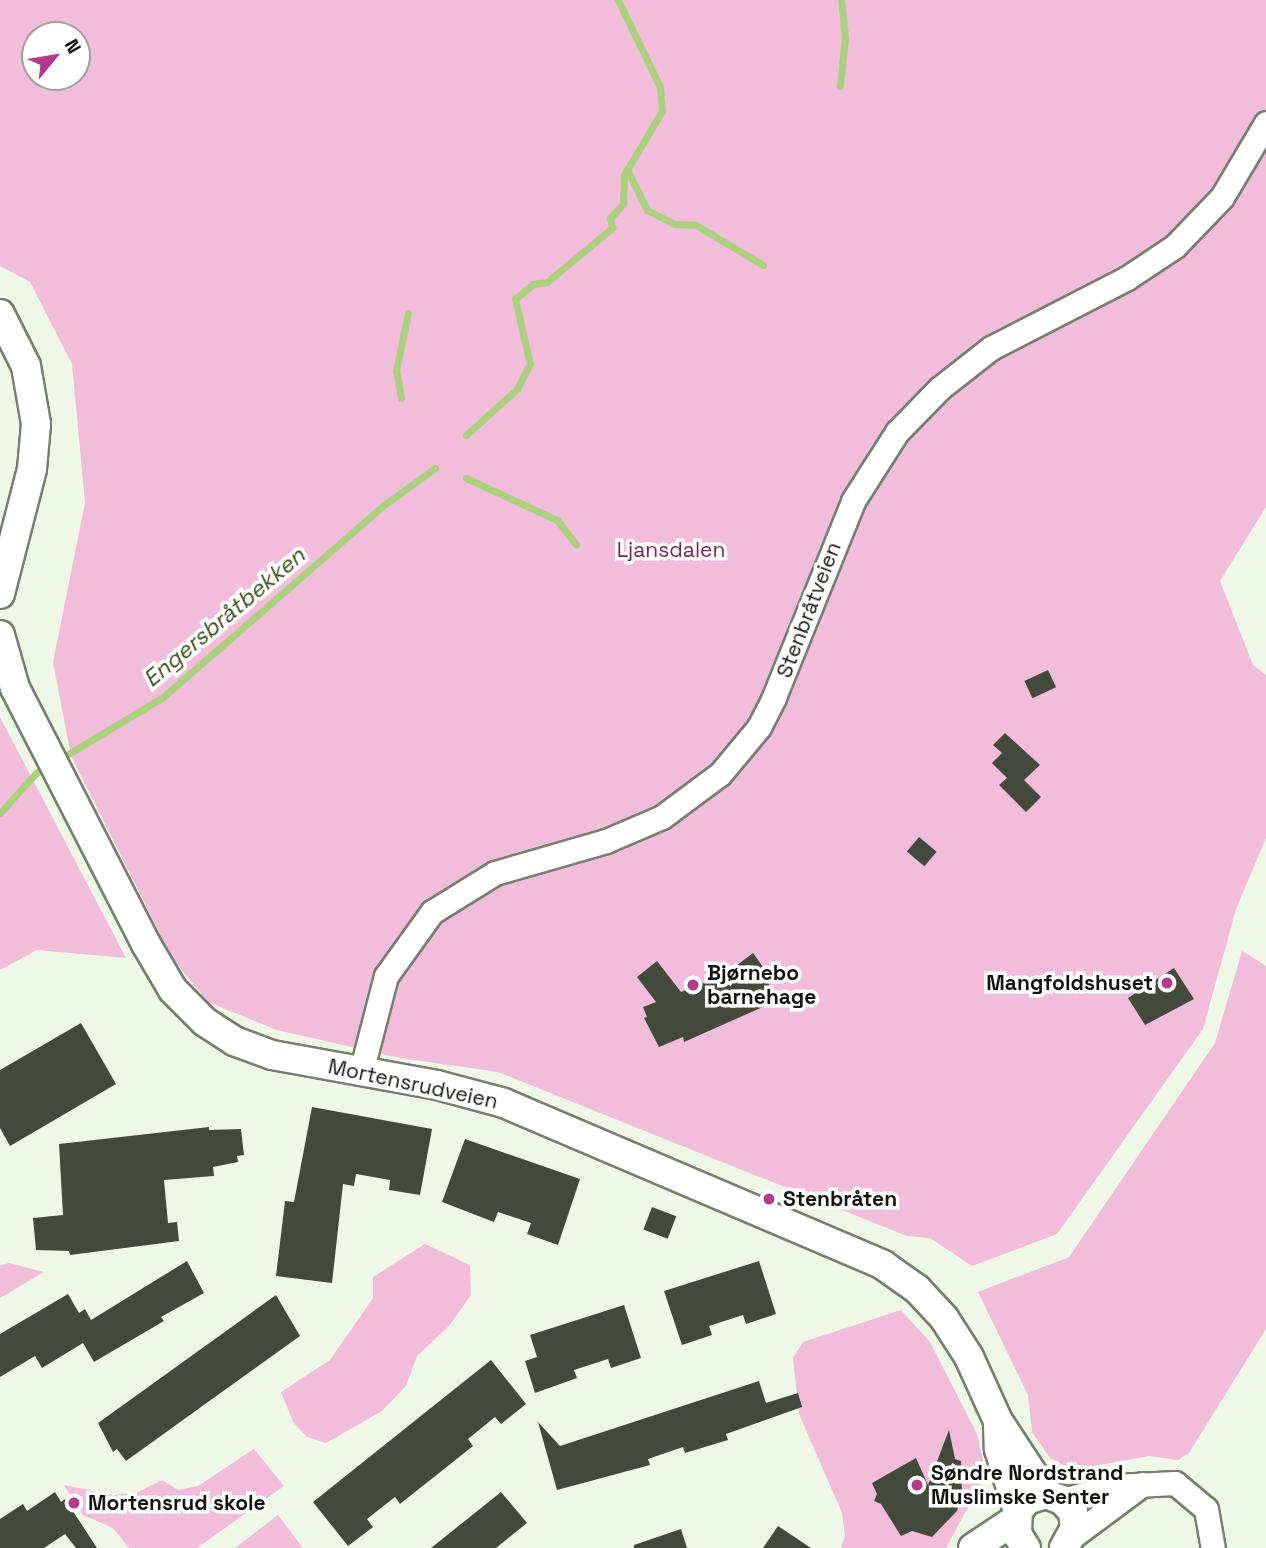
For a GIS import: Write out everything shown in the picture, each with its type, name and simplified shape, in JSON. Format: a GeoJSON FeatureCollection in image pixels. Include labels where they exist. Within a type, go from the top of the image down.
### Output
{"type":"FeatureCollection","features":[{"type":"Feature","properties":{"kind":"street","name":"Stenbråtveien"},"geometry":{"type":"LineString","coordinates":[[361,1072],[386,976],[417,928],[471,884],[631,832],[686,804],[720,774],[758,726],[774,697],[853,500],[897,432],[940,388],[991,348],[1127,278],[1175,246],[1222,197],[1266,123]]}},
{"type":"Feature","properties":{"kind":"street"},"geometry":{"type":"LineString","coordinates":[[0,314],[26,366],[36,424],[32,469],[0,594]]}},
{"type":"Feature","properties":{"kind":"street","name":"Mortensrudveien"},"geometry":{"type":"LineString","coordinates":[[0,635],[15,688],[146,944],[183,1002],[227,1037],[272,1055],[457,1090],[522,1110],[883,1265],[917,1289],[944,1318],[969,1357],[998,1421],[1054,1497],[1075,1520],[1069,1544]]}},
{"type":"Feature","properties":{"kind":"street","name":"Mortensrudveien"},"geometry":{"type":"LineString","coordinates":[[998,1421],[999,1449],[1024,1548]]}},
{"type":"Feature","properties":{"kind":"street"},"geometry":{"type":"LineString","coordinates":[[973,1548],[1017,1515],[1027,1500],[1166,1480],[1184,1487],[1206,1509],[1213,1548]]}},
{"type":"Feature","properties":{"kind":"street"},"geometry":{"type":"LineString","coordinates":[[1069,1544],[1143,1484]]}},
{"type":"Feature","properties":{"kind":"green space","name":"Ljansdalen"},"geometry":{"type":"Polygon","coordinates":[[[0,0],[1266,0],[1266,507],[1220,581],[1253,665],[1266,675],[1266,838],[1236,909],[1203,1029],[1057,1234],[972,1266],[930,1238],[907,1236],[498,1072],[400,1058],[277,1030],[208,1002],[172,958],[71,756],[53,662],[85,503],[72,364],[30,282],[0,266],[0,0]]]}},
{"type":"Feature","properties":{"kind":"green space"},"geometry":{"type":"Polygon","coordinates":[[[0,717],[126,958],[37,950],[0,970],[0,717]]]}},
{"type":"Feature","properties":{"kind":"green space"},"geometry":{"type":"Polygon","coordinates":[[[1242,951],[1266,966],[1266,1329],[1189,1453],[1178,1460],[1149,1456],[1073,1470],[1050,1458],[1032,1432],[1028,1395],[978,1292],[1069,1257],[1215,1043],[1242,951]]]}},
{"type":"Feature","properties":{"kind":"green space"},"geometry":{"type":"Polygon","coordinates":[[[425,1244],[470,1265],[471,1295],[449,1326],[417,1356],[406,1386],[382,1411],[326,1443],[307,1437],[293,1422],[281,1392],[330,1360],[373,1298],[373,1277],[425,1244]]]}},
{"type":"Feature","properties":{"kind":"green space"},"geometry":{"type":"Polygon","coordinates":[[[9,1263],[44,1272],[0,1298],[0,1266],[9,1263]]]}},
{"type":"Feature","properties":{"kind":"green space"},"geometry":{"type":"Polygon","coordinates":[[[901,1310],[930,1342],[977,1434],[986,1474],[946,1548],[841,1548],[845,1536],[842,1513],[799,1414],[793,1358],[803,1342],[901,1310]]]}},
{"type":"Feature","properties":{"kind":"green space"},"geometry":{"type":"Polygon","coordinates":[[[254,1449],[284,1486],[197,1548],[129,1548],[113,1528],[83,1515],[64,1485],[114,1495],[138,1492],[162,1480],[178,1490],[198,1486],[254,1449]]]}},
{"type":"Feature","properties":{"kind":"green space"},"geometry":{"type":"Polygon","coordinates":[[[278,1515],[303,1548],[235,1548],[278,1515]]]}},
{"type":"Feature","properties":{"kind":"building"},"geometry":{"type":"Polygon","coordinates":[[[1048,670],[1056,687],[1032,698],[1024,681],[1048,670]]]}},
{"type":"Feature","properties":{"kind":"building"},"geometry":{"type":"Polygon","coordinates":[[[1005,733],[1040,765],[1024,780],[1041,797],[1026,812],[999,785],[1007,778],[992,763],[1002,753],[993,745],[1005,733]]]}},
{"type":"Feature","properties":{"kind":"building"},"geometry":{"type":"Polygon","coordinates":[[[919,837],[937,852],[924,866],[907,852],[919,837]]]}},
{"type":"Feature","properties":{"kind":"building"},"geometry":{"type":"Polygon","coordinates":[[[753,953],[765,970],[774,1002],[684,1042],[683,1037],[659,1047],[644,1018],[647,1017],[643,1007],[656,1002],[637,977],[657,961],[681,992],[724,975],[753,953]]]}},
{"type":"Feature","properties":{"kind":"building","name":"Mangfoldshuset"},"geometry":{"type":"Polygon","coordinates":[[[1174,968],[1194,999],[1145,1025],[1128,998],[1174,968]]]}},
{"type":"Feature","properties":{"kind":"building"},"geometry":{"type":"Polygon","coordinates":[[[81,1023],[116,1084],[10,1146],[0,1128],[0,1070],[81,1023]]]}},
{"type":"Feature","properties":{"kind":"building"},"geometry":{"type":"Polygon","coordinates":[[[312,1107],[432,1129],[420,1195],[389,1190],[390,1180],[356,1174],[354,1186],[343,1184],[332,1283],[276,1276],[285,1201],[294,1202],[312,1107]]]}},
{"type":"Feature","properties":{"kind":"building"},"geometry":{"type":"Polygon","coordinates":[[[209,1127],[209,1130],[241,1129],[244,1155],[237,1156],[238,1162],[213,1167],[214,1176],[164,1180],[168,1223],[177,1222],[179,1241],[70,1255],[69,1251],[36,1250],[33,1218],[63,1215],[59,1144],[209,1127]]]}},
{"type":"Feature","properties":{"kind":"building"},"geometry":{"type":"Polygon","coordinates":[[[465,1139],[580,1179],[558,1245],[527,1234],[531,1223],[498,1212],[494,1222],[442,1202],[465,1139]]]}},
{"type":"Feature","properties":{"kind":"building"},"geometry":{"type":"Polygon","coordinates":[[[652,1207],[676,1216],[668,1239],[643,1229],[652,1207]]]}},
{"type":"Feature","properties":{"kind":"building"},"geometry":{"type":"Polygon","coordinates":[[[187,1261],[204,1293],[161,1317],[164,1321],[94,1362],[83,1343],[42,1368],[35,1356],[0,1377],[0,1334],[68,1294],[79,1313],[85,1309],[91,1320],[187,1261]]]}},
{"type":"Feature","properties":{"kind":"building"},"geometry":{"type":"Polygon","coordinates":[[[759,1261],[776,1314],[746,1324],[743,1315],[709,1326],[712,1335],[682,1345],[664,1291],[759,1261]]]}},
{"type":"Feature","properties":{"kind":"building"},"geometry":{"type":"Polygon","coordinates":[[[276,1295],[300,1336],[126,1461],[117,1449],[113,1452],[98,1423],[276,1295]]]}},
{"type":"Feature","properties":{"kind":"building"},"geometry":{"type":"Polygon","coordinates":[[[624,1305],[641,1358],[611,1368],[608,1359],[574,1370],[577,1378],[535,1393],[525,1361],[537,1357],[530,1335],[624,1305]]]}},
{"type":"Feature","properties":{"kind":"building"},"geometry":{"type":"Polygon","coordinates":[[[491,1360],[526,1404],[501,1424],[495,1417],[468,1439],[473,1446],[400,1504],[395,1497],[367,1519],[373,1527],[348,1546],[313,1502],[491,1360]]]}},
{"type":"Feature","properties":{"kind":"building"},"geometry":{"type":"Polygon","coordinates":[[[759,1381],[766,1403],[798,1393],[802,1407],[726,1434],[728,1440],[685,1453],[683,1447],[648,1459],[650,1465],[557,1490],[538,1422],[560,1446],[759,1381]]]}},
{"type":"Feature","properties":{"kind":"building","name":"Søndre Nordstrand Muslimske Senter"},"geometry":{"type":"Polygon","coordinates":[[[949,1430],[955,1459],[961,1461],[962,1493],[957,1511],[932,1537],[912,1531],[901,1536],[881,1504],[874,1501],[877,1494],[872,1483],[916,1458],[928,1485],[949,1430]]]}},
{"type":"Feature","properties":{"kind":"building"},"geometry":{"type":"Polygon","coordinates":[[[55,1492],[61,1502],[65,1499],[97,1548],[76,1548],[65,1534],[44,1548],[0,1548],[0,1519],[23,1504],[27,1511],[55,1492]]]}},
{"type":"Feature","properties":{"kind":"building"},"geometry":{"type":"Polygon","coordinates":[[[501,1492],[527,1523],[496,1548],[431,1548],[501,1492]]]}},
{"type":"Feature","properties":{"kind":"building"},"geometry":{"type":"Polygon","coordinates":[[[778,1526],[811,1548],[763,1548],[778,1526]]]}},
{"type":"Feature","properties":{"kind":"building"},"geometry":{"type":"Polygon","coordinates":[[[681,1529],[687,1548],[634,1548],[634,1545],[681,1529]]]}},
{"type":"Feature","properties":{"kind":"waterway","name":"Engersbråtbekken"},"geometry":{"type":"LineString","coordinates":[[466,435],[517,389],[530,364],[515,299],[533,284],[547,282],[612,228],[610,218],[623,204],[624,175],[662,111],[660,87],[618,0]]}},
{"type":"Feature","properties":{"kind":"waterway"},"geometry":{"type":"LineString","coordinates":[[840,86],[845,37],[841,0]]}},
{"type":"Feature","properties":{"kind":"waterway"},"geometry":{"type":"LineString","coordinates":[[627,169],[647,210],[675,224],[696,225],[763,265]]}},
{"type":"Feature","properties":{"kind":"waterway"},"geometry":{"type":"LineString","coordinates":[[401,398],[396,371],[408,313]]}},
{"type":"Feature","properties":{"kind":"waterway","name":"Engersbråtbekken"},"geometry":{"type":"LineString","coordinates":[[60,759],[163,697],[384,505],[435,468]]}},
{"type":"Feature","properties":{"kind":"waterway"},"geometry":{"type":"LineString","coordinates":[[466,478],[557,520],[576,544]]}},
{"type":"Feature","properties":{"kind":"waterway","name":"Engersbråtbekken"},"geometry":{"type":"LineString","coordinates":[[0,813],[36,773],[49,765]]}},
{"type":"Feature","properties":{"kind":"place","name":"Mangfoldshuset"},"geometry":{"type":"Point","coordinates":[1167,983]}},
{"type":"Feature","properties":{"kind":"place","name":"Bjørnebo barnehage"},"geometry":{"type":"Point","coordinates":[693,985]}},
{"type":"Feature","properties":{"kind":"place","name":"Stenbråten"},"geometry":{"type":"Point","coordinates":[769,1199]}},
{"type":"Feature","properties":{"kind":"place","name":"Søndre Nordstrand Muslimske Senter"},"geometry":{"type":"Point","coordinates":[917,1485]}},
{"type":"Feature","properties":{"kind":"place","name":"Mortensrud skole"},"geometry":{"type":"Point","coordinates":[74,1503]}}]}
